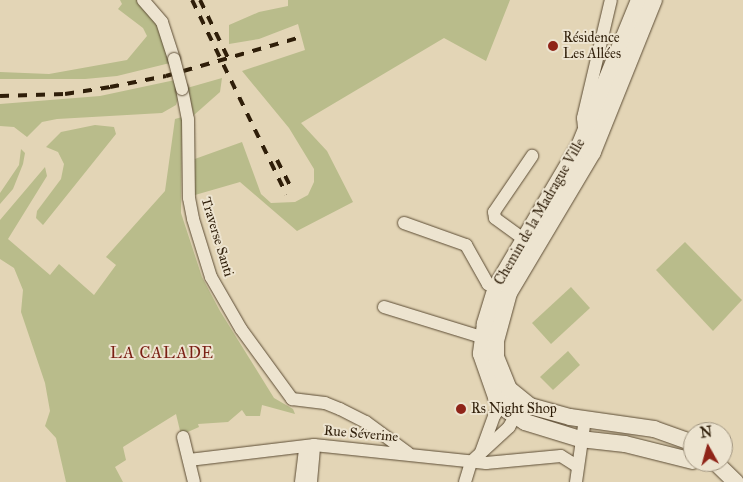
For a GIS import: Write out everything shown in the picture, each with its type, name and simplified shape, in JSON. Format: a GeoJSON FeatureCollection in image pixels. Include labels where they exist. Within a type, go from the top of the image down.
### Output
{"type":"FeatureCollection","features":[{"type":"Feature","properties":{"kind":"street","name":"Traverse Santi"},"geometry":{"type":"LineString","coordinates":[[143,0],[162,22],[182,89],[188,120],[188,181],[193,219],[211,277],[240,329],[292,399],[325,403],[340,408],[366,422],[408,453]]}},
{"type":"Feature","properties":{"kind":"street"},"geometry":{"type":"LineString","coordinates":[[592,133],[583,118],[611,0]]}},
{"type":"Feature","properties":{"kind":"street","name":"Chemin de la Madrague Ville"},"geometry":{"type":"LineString","coordinates":[[503,290],[593,152],[592,133],[607,78],[639,0]]}},
{"type":"Feature","properties":{"kind":"street"},"geometry":{"type":"LineString","coordinates":[[606,24],[625,35],[635,31],[649,0]]}},
{"type":"Feature","properties":{"kind":"street","name":"Chemin de la Madrague Ville"},"geometry":{"type":"LineString","coordinates":[[654,0],[592,133],[525,240],[503,290],[489,339],[484,367],[501,404],[516,417],[545,430],[580,439],[625,444],[683,459]]}},
{"type":"Feature","properties":{"kind":"street"},"geometry":{"type":"LineString","coordinates":[[525,240],[495,218],[494,212],[532,156]]}},
{"type":"Feature","properties":{"kind":"street"},"geometry":{"type":"LineString","coordinates":[[404,223],[466,245],[488,284],[503,290]]}},
{"type":"Feature","properties":{"kind":"street"},"geometry":{"type":"LineString","coordinates":[[384,307],[489,339]]}},
{"type":"Feature","properties":{"kind":"street","name":"Chemin de la Madrague Ville"},"geometry":{"type":"LineString","coordinates":[[489,339],[498,368],[509,389],[518,398],[544,411],[654,429],[683,439]]}},
{"type":"Feature","properties":{"kind":"street"},"geometry":{"type":"LineString","coordinates":[[465,482],[471,462],[481,452],[516,417],[518,398],[501,404],[481,452]]}},
{"type":"Feature","properties":{"kind":"street"},"geometry":{"type":"LineString","coordinates":[[576,482],[580,439],[585,419]]}},
{"type":"Feature","properties":{"kind":"street"},"geometry":{"type":"LineString","coordinates":[[183,437],[194,482]]}},
{"type":"Feature","properties":{"kind":"street"},"geometry":{"type":"LineString","coordinates":[[301,482],[310,447]]}},
{"type":"Feature","properties":{"kind":"street"},"geometry":{"type":"LineString","coordinates":[[310,447],[311,482]]}},
{"type":"Feature","properties":{"kind":"street","name":"Rue Séverine"},"geometry":{"type":"LineString","coordinates":[[189,460],[310,447],[408,453],[471,462]]}},
{"type":"Feature","properties":{"kind":"street"},"geometry":{"type":"LineString","coordinates":[[471,462],[561,456],[577,466]]}},
{"type":"Feature","properties":{"kind":"green space"},"geometry":{"type":"Polygon","coordinates":[[[120,0],[137,0],[162,31],[170,63],[117,76],[85,79],[0,79],[0,72],[49,74],[127,60],[147,36],[143,28],[118,9],[122,4],[120,0]]]}},
{"type":"Feature","properties":{"kind":"green space"},"geometry":{"type":"Polygon","coordinates":[[[288,0],[510,0],[486,61],[444,38],[301,123],[327,151],[353,202],[297,231],[240,182],[195,195],[192,160],[242,142],[261,194],[271,203],[295,202],[308,195],[314,182],[314,169],[289,128],[242,71],[305,50],[298,24],[259,39],[229,44],[229,25],[259,12],[288,6],[288,0]]]}},
{"type":"Feature","properties":{"kind":"green space"},"geometry":{"type":"Polygon","coordinates":[[[222,78],[220,92],[194,115],[187,88],[222,78]]]}},
{"type":"Feature","properties":{"kind":"green space"},"geometry":{"type":"Polygon","coordinates":[[[175,80],[179,95],[176,105],[162,113],[57,119],[42,122],[27,137],[14,127],[0,126],[0,104],[100,96],[175,80]]]}},
{"type":"Feature","properties":{"kind":"green space"},"geometry":{"type":"Polygon","coordinates":[[[182,117],[181,213],[202,277],[220,311],[274,398],[293,409],[295,414],[262,405],[260,416],[246,416],[242,410],[228,422],[198,424],[199,427],[181,435],[176,414],[123,447],[126,460],[115,467],[123,482],[66,482],[56,438],[45,426],[50,411],[45,383],[21,312],[23,290],[14,268],[0,259],[0,220],[45,167],[47,176],[8,239],[50,275],[59,264],[94,295],[116,265],[106,257],[165,191],[175,119],[182,117]]]}},
{"type":"Feature","properties":{"kind":"green space"},"geometry":{"type":"Polygon","coordinates":[[[95,125],[114,127],[116,134],[43,225],[36,218],[37,211],[61,179],[64,164],[58,152],[46,147],[61,132],[95,125]]]}},
{"type":"Feature","properties":{"kind":"green space"},"geometry":{"type":"Polygon","coordinates":[[[21,149],[25,153],[23,164],[13,189],[0,204],[0,193],[19,165],[21,149]]]}},
{"type":"Feature","properties":{"kind":"green space"},"geometry":{"type":"Polygon","coordinates":[[[685,242],[742,300],[713,331],[656,270],[685,242]]]}},
{"type":"Feature","properties":{"kind":"green space"},"geometry":{"type":"Polygon","coordinates":[[[571,287],[590,308],[551,344],[532,323],[571,287]]]}},
{"type":"Feature","properties":{"kind":"green space"},"geometry":{"type":"Polygon","coordinates":[[[568,351],[580,365],[553,390],[540,377],[568,351]]]}},
{"type":"Feature","properties":{"kind":"railway"},"geometry":{"type":"LineString","coordinates":[[192,0],[286,194]]}},
{"type":"Feature","properties":{"kind":"railway"},"geometry":{"type":"LineString","coordinates":[[200,0],[228,58]]}},
{"type":"Feature","properties":{"kind":"railway"},"geometry":{"type":"LineString","coordinates":[[0,96],[65,94],[110,87],[166,76],[301,37]]}},
{"type":"Feature","properties":{"kind":"railway"},"geometry":{"type":"LineString","coordinates":[[277,160],[293,191]]}},
{"type":"Feature","properties":{"kind":"place","name":"Résidence Les Allées"},"geometry":{"type":"Point","coordinates":[553,46]}},
{"type":"Feature","properties":{"kind":"place","name":"Rs Night Shop"},"geometry":{"type":"Point","coordinates":[461,409]}},
{"type":"Feature","properties":{"kind":"district","name":"LA CALADE"},"geometry":{"type":"Point","coordinates":[162,353]}}]}
